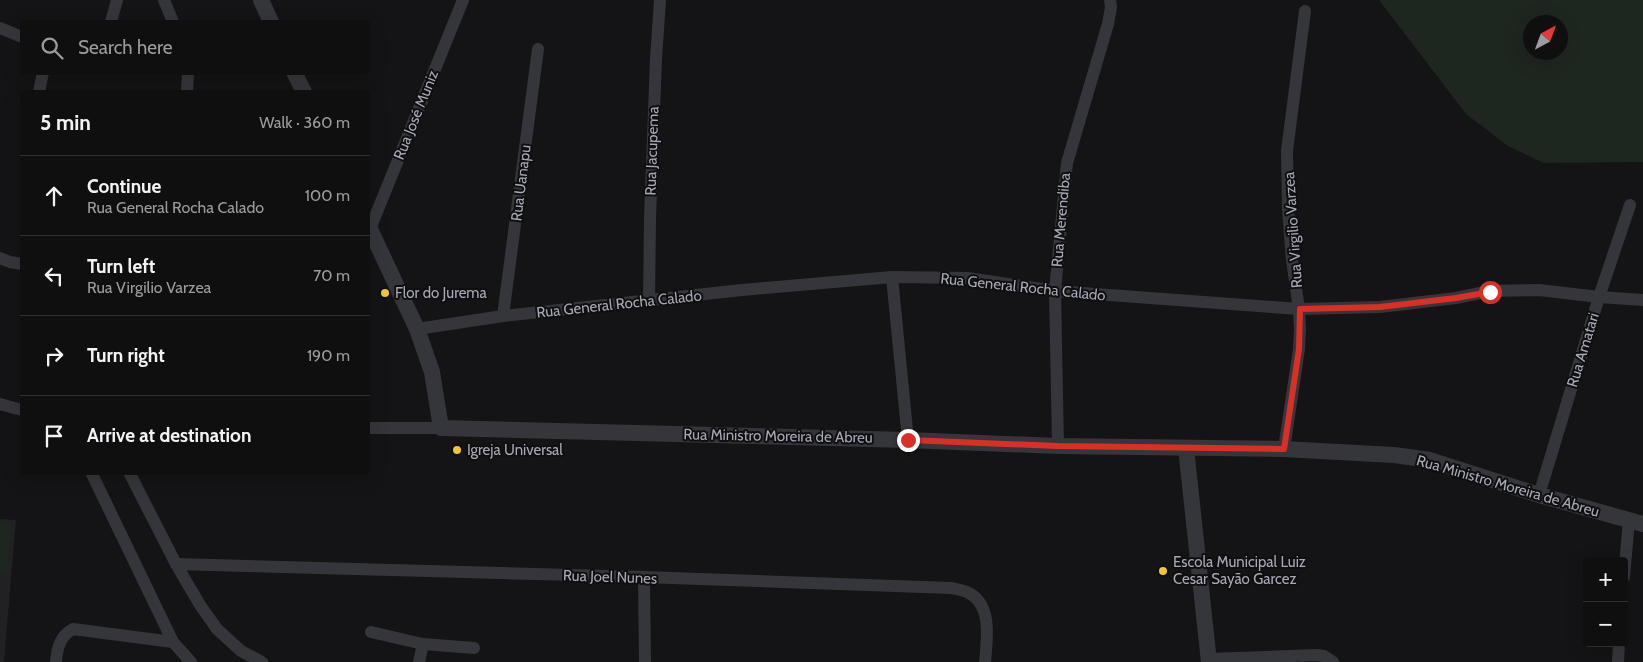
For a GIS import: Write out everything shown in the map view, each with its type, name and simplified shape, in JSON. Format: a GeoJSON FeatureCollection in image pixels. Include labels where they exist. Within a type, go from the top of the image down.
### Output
{"type":"FeatureCollection","features":[{"type":"Feature","properties":{"kind":"street"},"geometry":{"type":"LineString","coordinates":[[112,20],[117,0]]}},
{"type":"Feature","properties":{"kind":"street"},"geometry":{"type":"LineString","coordinates":[[164,0],[172,20]]}},
{"type":"Feature","properties":{"kind":"street"},"geometry":{"type":"LineString","coordinates":[[261,0],[270,20]]}},
{"type":"Feature","properties":{"kind":"street","name":"Rua José Muniz"},"geometry":{"type":"LineString","coordinates":[[370,225],[463,0]]}},
{"type":"Feature","properties":{"kind":"street","name":"Rua Jacupema"},"geometry":{"type":"LineString","coordinates":[[649,301],[655,68],[660,0]]}},
{"type":"Feature","properties":{"kind":"street","name":"Rua Merendiba"},"geometry":{"type":"LineString","coordinates":[[1058,446],[1055,291],[1066,163],[1108,24],[1111,7],[1110,0]]}},
{"type":"Feature","properties":{"kind":"street","name":"Rua Virgilio Varzea"},"geometry":{"type":"LineString","coordinates":[[1284,449],[1299,349],[1300,309],[1288,209],[1287,152],[1305,11]]}},
{"type":"Feature","properties":{"kind":"street"},"geometry":{"type":"LineString","coordinates":[[0,28],[20,37]]}},
{"type":"Feature","properties":{"kind":"street","name":"Rua Uanapu"},"geometry":{"type":"LineString","coordinates":[[503,316],[538,49]]}},
{"type":"Feature","properties":{"kind":"street"},"geometry":{"type":"LineString","coordinates":[[39,90],[42,75]]}},
{"type":"Feature","properties":{"kind":"street"},"geometry":{"type":"LineString","coordinates":[[187,90],[188,75]]}},
{"type":"Feature","properties":{"kind":"street"},"geometry":{"type":"LineString","coordinates":[[296,75],[303,90]]}},
{"type":"Feature","properties":{"kind":"street","name":"Rua Amatari"},"geometry":{"type":"LineString","coordinates":[[1539,495],[1599,297],[1630,205]]}},
{"type":"Feature","properties":{"kind":"street"},"geometry":{"type":"LineString","coordinates":[[370,229],[417,329],[432,372],[441,428]]}},
{"type":"Feature","properties":{"kind":"street"},"geometry":{"type":"LineString","coordinates":[[0,258],[20,264]]}},
{"type":"Feature","properties":{"kind":"street"},"geometry":{"type":"LineString","coordinates":[[892,277],[908,440]]}},
{"type":"Feature","properties":{"kind":"street","name":"Rua General Rocha Calado"},"geometry":{"type":"LineString","coordinates":[[417,329],[503,316],[742,290],[892,277],[968,278],[1055,291],[1300,309],[1380,307],[1490,292],[1539,290],[1643,300]]}},
{"type":"Feature","properties":{"kind":"street"},"geometry":{"type":"LineString","coordinates":[[0,404],[20,409]]}},
{"type":"Feature","properties":{"kind":"street","name":"Rua Ministro Moreira de Abreu"},"geometry":{"type":"LineString","coordinates":[[370,428],[441,428],[908,440],[1058,446],[1284,449],[1386,454],[1430,460],[1539,495],[1636,522]]}},
{"type":"Feature","properties":{"kind":"street"},"geometry":{"type":"LineString","coordinates":[[1186,448],[1209,661],[1317,654],[1333,662]]}},
{"type":"Feature","properties":{"kind":"street"},"geometry":{"type":"LineString","coordinates":[[92,475],[173,642],[192,662]]}},
{"type":"Feature","properties":{"kind":"street"},"geometry":{"type":"LineString","coordinates":[[132,475],[176,564],[200,605],[217,629],[241,651],[262,662]]}},
{"type":"Feature","properties":{"kind":"street"},"geometry":{"type":"LineString","coordinates":[[1628,559],[1636,522]]}},
{"type":"Feature","properties":{"kind":"street","name":"Rua Joel Nunes"},"geometry":{"type":"LineString","coordinates":[[176,564],[951,588],[967,592],[978,601],[986,619],[985,662]]}},
{"type":"Feature","properties":{"kind":"street"},"geometry":{"type":"LineString","coordinates":[[644,578],[645,662]]}},
{"type":"Feature","properties":{"kind":"street"},"geometry":{"type":"LineString","coordinates":[[56,662],[56,653],[62,637],[73,629],[173,642]]}},
{"type":"Feature","properties":{"kind":"street"},"geometry":{"type":"LineString","coordinates":[[371,632],[423,644],[474,648]]}},
{"type":"Feature","properties":{"kind":"street"},"geometry":{"type":"LineString","coordinates":[[419,662],[423,644]]}},
{"type":"Feature","properties":{"kind":"street"},"geometry":{"type":"LineString","coordinates":[[1618,662],[1619,647]]}},
{"type":"Feature","properties":{"kind":"shaded area"},"geometry":{"type":"Polygon","coordinates":[[[1379,0],[1643,0],[1643,162],[1544,163],[1508,146],[1466,114],[1379,0]]]}},
{"type":"Feature","properties":{"kind":"shaded area"},"geometry":{"type":"Polygon","coordinates":[[[0,519],[16,520],[4,662],[0,662],[0,519]]]}},
{"type":"Feature","properties":{"kind":"shaded area"},"geometry":{"type":"Polygon","coordinates":[[[0,522],[12,523],[7,572],[0,571],[0,522]]]}},
{"type":"Feature","properties":{"kind":"place","name":"Flor do Jurema"},"geometry":{"type":"Point","coordinates":[385,293]}},
{"type":"Feature","properties":{"kind":"place","name":"Igreja Universal"},"geometry":{"type":"Point","coordinates":[457,450]}},
{"type":"Feature","properties":{"kind":"place","name":"Escola Municipal Luiz Cesar Sayão Garcez"},"geometry":{"type":"Point","coordinates":[1163,571]}},
{"type":"Feature","properties":{"kind":"route"},"geometry":{"type":"LineString","coordinates":[[908,440],[1058,446],[1284,449],[1299,349],[1300,309],[1380,307],[1490,292]]}}]}
